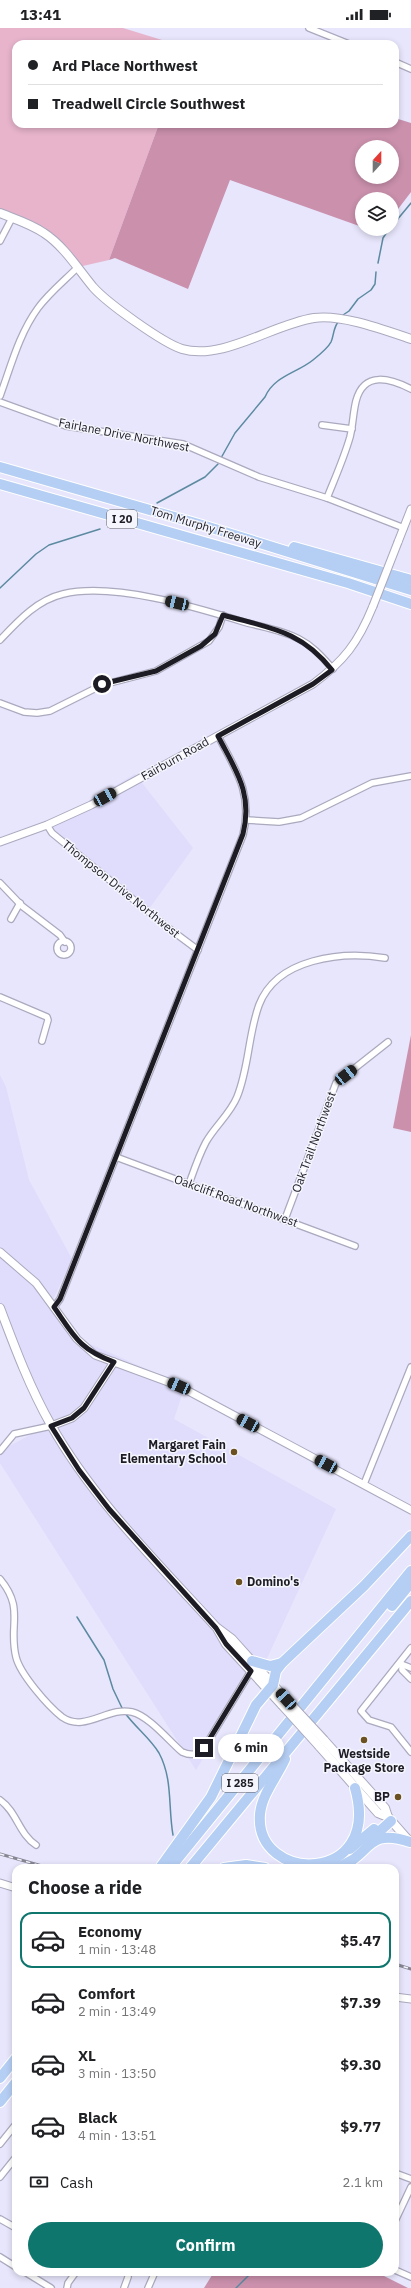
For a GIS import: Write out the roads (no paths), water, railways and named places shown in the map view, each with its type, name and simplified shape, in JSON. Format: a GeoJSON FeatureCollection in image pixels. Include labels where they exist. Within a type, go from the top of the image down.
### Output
{"type":"FeatureCollection","features":[{"type":"Feature","properties":{"kind":"highway","name":"Tom Murphy Freeway"},"geometry":{"type":"LineString","coordinates":[[0,468],[202,525],[411,590]]}},
{"type":"Feature","properties":{"kind":"highway","name":"Tom Murphy Freeway"},"geometry":{"type":"LineString","coordinates":[[0,484],[348,583],[411,604]]}},
{"type":"Feature","properties":{"kind":"highway"},"geometry":{"type":"LineString","coordinates":[[202,525],[322,554],[411,580]]}},
{"type":"Feature","properties":{"kind":"highway"},"geometry":{"type":"LineString","coordinates":[[163,1864],[211,1797],[256,1705],[270,1687],[276,1672],[282,1663],[364,1586],[411,1536]]}},
{"type":"Feature","properties":{"kind":"highway","name":"I 285"},"geometry":{"type":"LineString","coordinates":[[173,1864],[411,1572]]}},
{"type":"Feature","properties":{"kind":"highway"},"geometry":{"type":"LineString","coordinates":[[309,1698],[411,1583]]}},
{"type":"Feature","properties":{"kind":"highway","name":"I 285"},"geometry":{"type":"LineString","coordinates":[[193,1864],[411,1601]]}},
{"type":"Feature","properties":{"kind":"highway"},"geometry":{"type":"LineString","coordinates":[[251,1666],[270,1666],[282,1663]]}},
{"type":"Feature","properties":{"kind":"highway"},"geometry":{"type":"LineString","coordinates":[[292,1746],[262,1804],[260,1819],[264,1835],[278,1853],[299,1864],[322,1864],[355,1846],[390,1819]]}},
{"type":"Feature","properties":{"kind":"highway"},"geometry":{"type":"LineString","coordinates":[[346,1851],[355,1836],[359,1822],[360,1806],[355,1788]]}},
{"type":"Feature","properties":{"kind":"highway"},"geometry":{"type":"LineString","coordinates":[[336,1864],[351,1856],[390,1819]]}},
{"type":"Feature","properties":{"kind":"highway"},"geometry":{"type":"LineString","coordinates":[[342,1864],[351,1860],[381,1837],[396,1837],[411,1842]]}},
{"type":"Feature","properties":{"kind":"highway"},"geometry":{"type":"LineString","coordinates":[[0,2078],[12,2063]]}},
{"type":"Feature","properties":{"kind":"highway"},"geometry":{"type":"LineString","coordinates":[[0,2102],[12,2087]]}},
{"type":"Feature","properties":{"kind":"main road"},"geometry":{"type":"LineString","coordinates":[[0,213],[45,234],[111,303],[168,343],[184,349],[198,351],[225,347],[302,321],[326,318],[411,339]]}},
{"type":"Feature","properties":{"kind":"main road"},"geometry":{"type":"LineString","coordinates":[[0,1308],[25,1373],[51,1426],[79,1470],[109,1509],[216,1628],[232,1639],[251,1666],[321,1743],[385,1808],[390,1819],[411,1842]]}},
{"type":"Feature","properties":{"kind":"main road"},"geometry":{"type":"LineString","coordinates":[[321,1743],[355,1788],[378,1813],[390,1819]]}},
{"type":"Feature","properties":{"kind":"street"},"geometry":{"type":"LineString","coordinates":[[309,28],[339,40]]}},
{"type":"Feature","properties":{"kind":"street"},"geometry":{"type":"LineString","coordinates":[[399,64],[411,69]]}},
{"type":"Feature","properties":{"kind":"street"},"geometry":{"type":"LineString","coordinates":[[0,241],[12,218]]}},
{"type":"Feature","properties":{"kind":"street"},"geometry":{"type":"LineString","coordinates":[[0,396],[19,344],[30,321],[48,296],[77,268]]}},
{"type":"Feature","properties":{"kind":"street"},"geometry":{"type":"LineString","coordinates":[[327,498],[346,450],[352,430],[358,394],[367,384],[378,379],[387,379],[411,389]]}},
{"type":"Feature","properties":{"kind":"street","name":"Fairlane Drive Northwest"},"geometry":{"type":"LineString","coordinates":[[0,402],[66,426],[182,444],[259,478],[327,498],[404,528]]}},
{"type":"Feature","properties":{"kind":"street"},"geometry":{"type":"LineString","coordinates":[[322,425],[352,430]]}},
{"type":"Feature","properties":{"kind":"street","name":"Fairburn Road"},"geometry":{"type":"LineString","coordinates":[[0,842],[47,825],[90,806],[313,684],[332,670],[358,640],[411,509]]}},
{"type":"Feature","properties":{"kind":"street"},"geometry":{"type":"LineString","coordinates":[[0,640],[32,608],[46,600],[62,594],[82,590],[102,591],[166,600],[223,615],[299,638],[316,650],[332,670]]}},
{"type":"Feature","properties":{"kind":"street"},"geometry":{"type":"LineString","coordinates":[[0,703],[24,712],[37,713],[50,711],[102,684],[156,671],[209,640],[219,626],[223,615]]}},
{"type":"Feature","properties":{"kind":"street"},"geometry":{"type":"LineString","coordinates":[[54,1307],[60,1299],[198,950],[246,820],[246,803],[243,784],[218,736]]}},
{"type":"Feature","properties":{"kind":"street"},"geometry":{"type":"LineString","coordinates":[[246,820],[279,822],[301,818],[372,783],[411,776]]}},
{"type":"Feature","properties":{"kind":"street","name":"Thompson Drive Northwest"},"geometry":{"type":"LineString","coordinates":[[47,825],[52,833],[167,927],[198,950]]}},
{"type":"Feature","properties":{"kind":"street"},"geometry":{"type":"LineString","coordinates":[[0,883],[20,903],[60,935],[65,942]]}},
{"type":"Feature","properties":{"kind":"street"},"geometry":{"type":"LineString","coordinates":[[11,919],[20,903]]}},
{"type":"Feature","properties":{"kind":"street"},"geometry":{"type":"LineString","coordinates":[[189,1184],[206,1142],[236,1099],[241,1085],[256,1015],[268,989],[282,976],[301,965],[341,956],[363,955],[385,958]]}},
{"type":"Feature","properties":{"kind":"street"},"geometry":{"type":"LineString","coordinates":[[0,997],[47,1017],[48,1020],[42,1041]]}},
{"type":"Feature","properties":{"kind":"street","name":"Oak Trail Northwest"},"geometry":{"type":"LineString","coordinates":[[285,1219],[336,1083],[388,1042]]}},
{"type":"Feature","properties":{"kind":"street","name":"Oakcliff Road Northwest"},"geometry":{"type":"LineString","coordinates":[[116,1157],[355,1246]]}},
{"type":"Feature","properties":{"kind":"street"},"geometry":{"type":"LineString","coordinates":[[0,1252],[36,1283],[83,1347],[95,1355],[179,1386],[411,1510]]}},
{"type":"Feature","properties":{"kind":"street"},"geometry":{"type":"LineString","coordinates":[[0,1451],[14,1434],[51,1426],[72,1418],[84,1408],[114,1362]]}},
{"type":"Feature","properties":{"kind":"street"},"geometry":{"type":"LineString","coordinates":[[364,1484],[411,1367]]}},
{"type":"Feature","properties":{"kind":"street"},"geometry":{"type":"LineString","coordinates":[[0,1578],[7,1588],[15,1608],[15,1648],[18,1664],[42,1696],[62,1716],[70,1721],[86,1722],[113,1712],[132,1712],[142,1716],[182,1752],[189,1755],[198,1754],[204,1748],[251,1666]]}},
{"type":"Feature","properties":{"kind":"street"},"geometry":{"type":"LineString","coordinates":[[411,1648],[401,1664],[361,1711],[369,1720],[391,1727],[411,1752]]}},
{"type":"Feature","properties":{"kind":"street"},"geometry":{"type":"LineString","coordinates":[[401,1664],[411,1668]]}},
{"type":"Feature","properties":{"kind":"street"},"geometry":{"type":"LineString","coordinates":[[401,1664],[402,1670],[411,1679]]}},
{"type":"Feature","properties":{"kind":"street"},"geometry":{"type":"LineString","coordinates":[[0,1800],[13,1811],[26,1836],[36,1845]]}},
{"type":"Feature","properties":{"kind":"street"},"geometry":{"type":"LineString","coordinates":[[0,1884],[12,1887]]}},
{"type":"Feature","properties":{"kind":"street"},"geometry":{"type":"LineString","coordinates":[[399,1998],[411,1999]]}},
{"type":"Feature","properties":{"kind":"street"},"geometry":{"type":"LineString","coordinates":[[0,2144],[12,2131]]}},
{"type":"Feature","properties":{"kind":"street"},"geometry":{"type":"LineString","coordinates":[[0,2177],[12,2163]]}},
{"type":"Feature","properties":{"kind":"street"},"geometry":{"type":"LineString","coordinates":[[399,2174],[411,2179]]}},
{"type":"Feature","properties":{"kind":"street"},"geometry":{"type":"LineString","coordinates":[[399,2212],[411,2187]]}},
{"type":"Feature","properties":{"kind":"street"},"geometry":{"type":"LineString","coordinates":[[0,2219],[12,2226]]}},
{"type":"Feature","properties":{"kind":"street"},"geometry":{"type":"LineString","coordinates":[[0,2257],[12,2264]]}},
{"type":"Feature","properties":{"kind":"street"},"geometry":{"type":"LineString","coordinates":[[399,2272],[411,2277]]}},
{"type":"Feature","properties":{"kind":"street"},"geometry":{"type":"LineString","coordinates":[[32,2276],[51,2288]]}},
{"type":"Feature","properties":{"kind":"street"},"geometry":{"type":"LineString","coordinates":[[67,2288],[68,2283],[73,2276]]}},
{"type":"Feature","properties":{"kind":"street"},"geometry":{"type":"LineString","coordinates":[[148,2288],[153,2276]]}},
{"type":"Feature","properties":{"kind":"street"},"geometry":{"type":"LineString","coordinates":[[124,2288],[128,2277]]}},
{"type":"Feature","properties":{"kind":"waterway"},"geometry":{"type":"LineString","coordinates":[[399,218],[411,203]]}},
{"type":"Feature","properties":{"kind":"waterway"},"geometry":{"type":"LineString","coordinates":[[378,263],[384,236]]}},
{"type":"Feature","properties":{"kind":"waterway"},"geometry":{"type":"LineString","coordinates":[[343,315],[349,311],[358,299],[371,290],[375,284],[376,272]]}},
{"type":"Feature","properties":{"kind":"waterway"},"geometry":{"type":"LineString","coordinates":[[221,458],[235,433],[274,384],[307,364],[328,347],[338,322]]}},
{"type":"Feature","properties":{"kind":"waterway"},"geometry":{"type":"LineString","coordinates":[[157,503],[205,477],[218,464]]}},
{"type":"Feature","properties":{"kind":"waterway"},"geometry":{"type":"LineString","coordinates":[[0,588],[36,554],[49,545],[100,529]]}},
{"type":"Feature","properties":{"kind":"waterway"},"geometry":{"type":"LineString","coordinates":[[77,1617],[104,1660],[113,1689],[123,1710]]}},
{"type":"Feature","properties":{"kind":"waterway"},"geometry":{"type":"LineString","coordinates":[[125,1713],[147,1737],[159,1753],[163,1763],[168,1783],[173,1835]]}},
{"type":"Feature","properties":{"kind":"waterway"},"geometry":{"type":"LineString","coordinates":[[236,2288],[248,2276]]}},
{"type":"Feature","properties":{"kind":"railway"},"geometry":{"type":"LineString","coordinates":[[0,1854],[35,1864]]}},
{"type":"Feature","properties":{"kind":"railway"},"geometry":{"type":"LineString","coordinates":[[399,1965],[411,1969]]}},
{"type":"Feature","properties":{"kind":"place","name":"Margaret Fain Elementary School"},"geometry":{"type":"Point","coordinates":[234,1452]}},
{"type":"Feature","properties":{"kind":"place","name":"Domino's"},"geometry":{"type":"Point","coordinates":[239,1582]}},
{"type":"Feature","properties":{"kind":"place","name":"Westside Package Store"},"geometry":{"type":"Point","coordinates":[364,1740]}},
{"type":"Feature","properties":{"kind":"place","name":"BP"},"geometry":{"type":"Point","coordinates":[398,1797]}}]}
